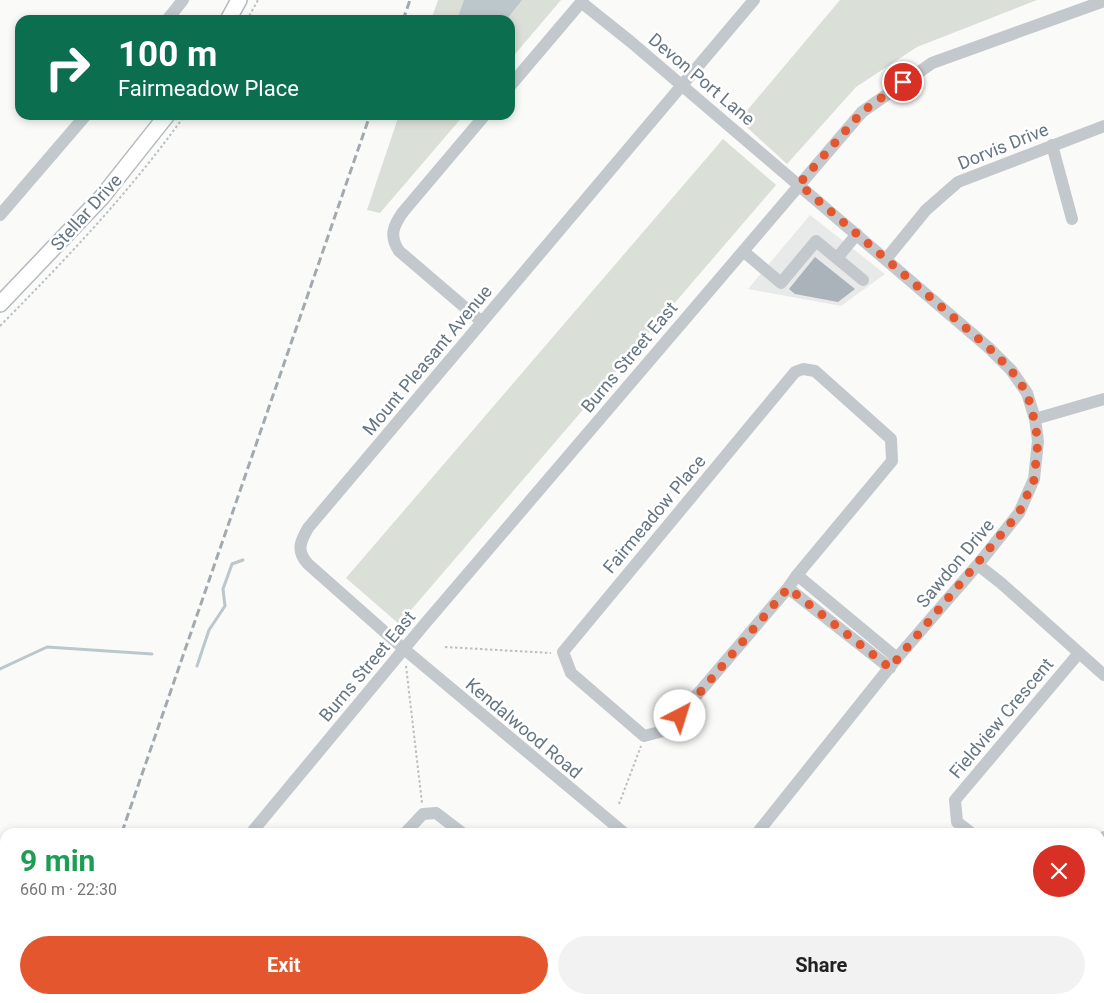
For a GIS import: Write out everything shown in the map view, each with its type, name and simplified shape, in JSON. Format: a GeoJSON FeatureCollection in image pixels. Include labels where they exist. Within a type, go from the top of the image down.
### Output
{"type":"FeatureCollection","features":[{"type":"Feature","properties":{"kind":"main road","name":"Stellar Drive"},"geometry":{"type":"LineString","coordinates":[[0,304],[102,197],[163,120]]}},
{"type":"Feature","properties":{"kind":"street"},"geometry":{"type":"LineString","coordinates":[[171,15],[183,0]]}},
{"type":"Feature","properties":{"kind":"street","name":"Mount Pleasant Avenue"},"geometry":{"type":"LineString","coordinates":[[404,649],[308,564],[301,554],[300,544],[308,528],[754,0]]}},
{"type":"Feature","properties":{"kind":"street"},"geometry":{"type":"LineString","coordinates":[[515,80],[582,1]]}},
{"type":"Feature","properties":{"kind":"street","name":"Devon Port Lane"},"geometry":{"type":"LineString","coordinates":[[582,1],[799,184]]}},
{"type":"Feature","properties":{"kind":"street","name":"Burns Street East"},"geometry":{"type":"LineString","coordinates":[[255,828],[404,649],[742,250],[862,112],[932,63],[1104,1]]}},
{"type":"Feature","properties":{"kind":"street"},"geometry":{"type":"LineString","coordinates":[[0,215],[82,120]]}},
{"type":"Feature","properties":{"kind":"street"},"geometry":{"type":"LineString","coordinates":[[481,120],[403,212],[395,224],[393,233],[394,244],[399,251],[482,322]]}},
{"type":"Feature","properties":{"kind":"street","name":"Dorvis Drive"},"geometry":{"type":"LineString","coordinates":[[886,259],[926,210],[958,182],[1104,126]]}},
{"type":"Feature","properties":{"kind":"street"},"geometry":{"type":"LineString","coordinates":[[1052,145],[1072,219]]}},
{"type":"Feature","properties":{"kind":"street","name":"Sawdon Drive"},"geometry":{"type":"LineString","coordinates":[[763,828],[894,663],[978,565],[1019,513],[1034,480],[1038,441],[1027,393],[1011,370],[989,348],[799,184]]}},
{"type":"Feature","properties":{"kind":"street"},"geometry":{"type":"LineString","coordinates":[[837,258],[857,234]]}},
{"type":"Feature","properties":{"kind":"street"},"geometry":{"type":"LineString","coordinates":[[742,250],[781,283],[816,241],[863,280]]}},
{"type":"Feature","properties":{"kind":"street","name":"Fairmeadow Place"},"geometry":{"type":"LineString","coordinates":[[563,652],[795,372],[803,369],[814,371],[891,439],[892,461],[788,588],[667,730],[644,736]]}},
{"type":"Feature","properties":{"kind":"street"},"geometry":{"type":"LineString","coordinates":[[1034,419],[1104,399]]}},
{"type":"Feature","properties":{"kind":"street"},"geometry":{"type":"LineString","coordinates":[[978,565],[1104,675]]}},
{"type":"Feature","properties":{"kind":"street"},"geometry":{"type":"LineString","coordinates":[[797,575],[894,663]]}},
{"type":"Feature","properties":{"kind":"street"},"geometry":{"type":"LineString","coordinates":[[788,588],[894,663]]}},
{"type":"Feature","properties":{"kind":"street","name":"Kendalwood Road"},"geometry":{"type":"LineString","coordinates":[[404,649],[618,828]]}},
{"type":"Feature","properties":{"kind":"street"},"geometry":{"type":"LineString","coordinates":[[563,652],[571,673],[644,736]]}},
{"type":"Feature","properties":{"kind":"street","name":"Fieldview Crescent"},"geometry":{"type":"LineString","coordinates":[[965,828],[957,822],[955,800],[1079,653]]}},
{"type":"Feature","properties":{"kind":"street"},"geometry":{"type":"LineString","coordinates":[[410,828],[423,814],[436,813],[456,828]]}},
{"type":"Feature","properties":{"kind":"path"},"geometry":{"type":"LineString","coordinates":[[250,15],[258,0]]}},
{"type":"Feature","properties":{"kind":"path"},"geometry":{"type":"LineString","coordinates":[[445,646],[551,653],[563,652]]}},
{"type":"Feature","properties":{"kind":"path"},"geometry":{"type":"LineString","coordinates":[[404,649],[423,814]]}},
{"type":"Feature","properties":{"kind":"path"},"geometry":{"type":"LineString","coordinates":[[619,804],[644,736]]}},
{"type":"Feature","properties":{"kind":"shaded area"},"geometry":{"type":"Polygon","coordinates":[[[438,0],[561,0],[515,54],[515,15],[433,15],[438,0]]]}},
{"type":"Feature","properties":{"kind":"shaded area"},"geometry":{"type":"Polygon","coordinates":[[[464,0],[522,0],[510,15],[459,15],[464,0]]]}},
{"type":"Feature","properties":{"kind":"shaded area"},"geometry":{"type":"Polygon","coordinates":[[[840,0],[1037,0],[917,47],[856,87],[787,164],[739,120],[840,0]]]}},
{"type":"Feature","properties":{"kind":"shaded area"},"geometry":{"type":"Polygon","coordinates":[[[397,120],[460,120],[380,213],[367,210],[397,120]]]}},
{"type":"Feature","properties":{"kind":"shaded area"},"geometry":{"type":"Polygon","coordinates":[[[723,139],[776,185],[399,624],[346,578],[723,139]]]}},
{"type":"Feature","properties":{"kind":"shaded area"},"geometry":{"type":"Polygon","coordinates":[[[810,215],[885,274],[841,306],[748,289],[810,215]]]}},
{"type":"Feature","properties":{"kind":"building"},"geometry":{"type":"Polygon","coordinates":[[[815,257],[855,289],[838,302],[795,294],[789,289],[815,257]]]}},
{"type":"Feature","properties":{"kind":"waterway"},"geometry":{"type":"LineString","coordinates":[[197,666],[209,630],[225,606],[223,589],[232,564],[243,560]]}},
{"type":"Feature","properties":{"kind":"waterway"},"geometry":{"type":"LineString","coordinates":[[0,669],[47,647],[152,654]]}},
{"type":"Feature","properties":{"kind":"railway"},"geometry":{"type":"LineString","coordinates":[[405,15],[410,0]]}},
{"type":"Feature","properties":{"kind":"railway"},"geometry":{"type":"LineString","coordinates":[[123,828],[368,120]]}},
{"type":"Feature","properties":{"kind":"route"},"geometry":{"type":"LineString","coordinates":[[680,716],[788,588],[890,668],[1019,513],[1034,480],[1038,441],[1034,419],[1027,393],[1011,370],[989,348],[799,184],[862,112],[903,82]]}}]}
